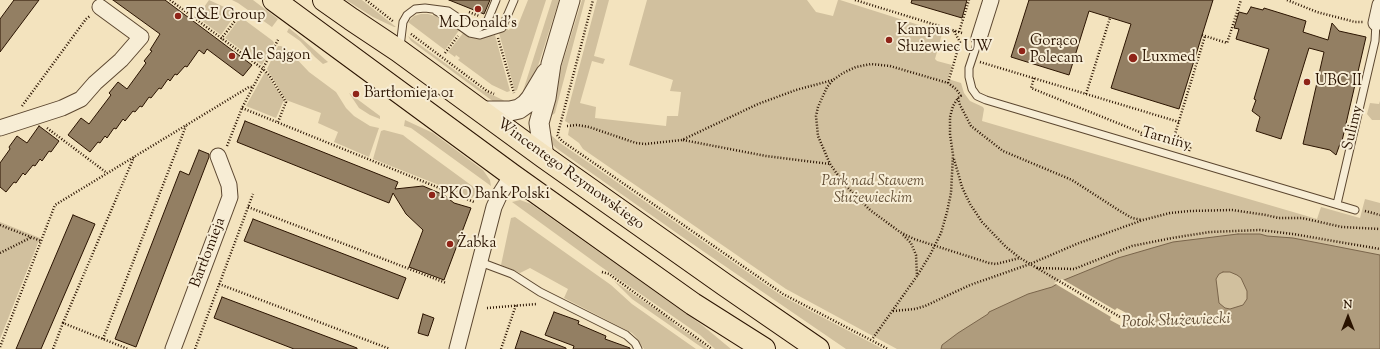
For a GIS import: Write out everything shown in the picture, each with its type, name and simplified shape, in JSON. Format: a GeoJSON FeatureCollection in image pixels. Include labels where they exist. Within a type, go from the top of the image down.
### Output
{"type":"FeatureCollection","features":[{"type":"Feature","properties":{"kind":"main road"},"geometry":{"type":"LineString","coordinates":[[274,0],[512,175],[693,304],[764,349]]}},
{"type":"Feature","properties":{"kind":"main road","name":"Wincentego Rzymowskiego"},"geometry":{"type":"LineString","coordinates":[[324,0],[351,19],[403,41],[480,111],[818,349]]}},
{"type":"Feature","properties":{"kind":"main road"},"geometry":{"type":"LineString","coordinates":[[693,304],[741,349]]}},
{"type":"Feature","properties":{"kind":"street"},"geometry":{"type":"LineString","coordinates":[[544,157],[539,123],[546,98],[551,64],[570,0]]}},
{"type":"Feature","properties":{"kind":"street"},"geometry":{"type":"LineString","coordinates":[[979,38],[991,0]]}},
{"type":"Feature","properties":{"kind":"street","name":"Sulimy"},"geometry":{"type":"LineString","coordinates":[[1372,21],[1380,5]]}},
{"type":"Feature","properties":{"kind":"street"},"geometry":{"type":"LineString","coordinates":[[0,128],[62,108],[81,99],[95,83],[121,60],[141,37],[100,7]]}},
{"type":"Feature","properties":{"kind":"street"},"geometry":{"type":"LineString","coordinates":[[480,111],[510,111],[526,104],[551,64]]}},
{"type":"Feature","properties":{"kind":"street","name":"Bartłomieja"},"geometry":{"type":"LineString","coordinates":[[173,349],[229,200],[230,188],[219,160]]}},
{"type":"Feature","properties":{"kind":"street"},"geometry":{"type":"LineString","coordinates":[[457,349],[494,207],[512,175]]}},
{"type":"Feature","properties":{"kind":"lane"},"geometry":{"type":"LineString","coordinates":[[403,41],[403,22],[407,15],[415,9],[432,9],[451,12],[470,26],[479,28],[487,22],[496,0]]}},
{"type":"Feature","properties":{"kind":"lane"},"geometry":{"type":"LineString","coordinates":[[432,9],[449,18],[470,33],[480,35],[502,28],[514,0]]}},
{"type":"Feature","properties":{"kind":"lane","name":"Sulimy"},"geometry":{"type":"LineString","coordinates":[[1337,204],[1373,48],[1372,21]]}},
{"type":"Feature","properties":{"kind":"lane","name":"Tarniny"},"geometry":{"type":"LineString","coordinates":[[979,38],[969,68],[969,77],[972,89],[977,96],[986,100],[1355,210]]}},
{"type":"Feature","properties":{"kind":"lane"},"geometry":{"type":"LineString","coordinates":[[480,262],[512,274],[540,292],[626,335],[635,343],[638,349]]}},
{"type":"Feature","properties":{"kind":"path"},"geometry":{"type":"LineString","coordinates":[[170,0],[263,68],[269,74],[286,102],[278,122]]}},
{"type":"Feature","properties":{"kind":"path"},"geometry":{"type":"LineString","coordinates":[[366,0],[397,24]]}},
{"type":"Feature","properties":{"kind":"path"},"geometry":{"type":"LineString","coordinates":[[557,135],[593,0]]}},
{"type":"Feature","properties":{"kind":"path"},"geometry":{"type":"LineString","coordinates":[[855,0],[960,32],[969,0]]}},
{"type":"Feature","properties":{"kind":"path"},"geometry":{"type":"LineString","coordinates":[[1191,146],[1175,134],[1204,35],[1227,43],[1241,0]]}},
{"type":"Feature","properties":{"kind":"path"},"geometry":{"type":"LineString","coordinates":[[1287,0],[1318,12],[1355,22],[1372,21]]}},
{"type":"Feature","properties":{"kind":"path"},"geometry":{"type":"LineString","coordinates":[[100,7],[86,19],[21,108],[107,173]]}},
{"type":"Feature","properties":{"kind":"path"},"geometry":{"type":"LineString","coordinates":[[222,39],[242,12]]}},
{"type":"Feature","properties":{"kind":"path"},"geometry":{"type":"LineString","coordinates":[[1086,94],[1110,18]]}},
{"type":"Feature","properties":{"kind":"path"},"geometry":{"type":"LineString","coordinates":[[948,83],[960,42],[954,31]]}},
{"type":"Feature","properties":{"kind":"path"},"geometry":{"type":"LineString","coordinates":[[497,34],[512,90],[515,94]]}},
{"type":"Feature","properties":{"kind":"path"},"geometry":{"type":"LineString","coordinates":[[446,53],[459,35]]}},
{"type":"Feature","properties":{"kind":"path"},"geometry":{"type":"LineString","coordinates":[[219,160],[242,108],[279,38]]}},
{"type":"Feature","properties":{"kind":"path"},"geometry":{"type":"LineString","coordinates":[[403,41],[496,95]]}},
{"type":"Feature","properties":{"kind":"path"},"geometry":{"type":"LineString","coordinates":[[980,61],[1179,122]]}},
{"type":"Feature","properties":{"kind":"path"},"geometry":{"type":"LineString","coordinates":[[961,96],[956,88],[948,83],[882,64],[871,64],[856,67],[833,80],[827,87],[821,98],[816,116],[818,136],[830,164],[845,185],[886,222],[900,232],[914,239],[993,264],[1020,258]]}},
{"type":"Feature","properties":{"kind":"path"},"geometry":{"type":"LineString","coordinates":[[1034,78],[1031,88],[1142,133]]}},
{"type":"Feature","properties":{"kind":"path"},"geometry":{"type":"LineString","coordinates":[[682,140],[758,104],[796,90],[833,80]]}},
{"type":"Feature","properties":{"kind":"path"},"geometry":{"type":"LineString","coordinates":[[0,347],[55,205],[249,87],[253,87]]}},
{"type":"Feature","properties":{"kind":"path"},"geometry":{"type":"LineString","coordinates":[[873,338],[917,276],[941,234],[951,193],[952,155],[950,117],[953,106],[958,98],[964,93]]}},
{"type":"Feature","properties":{"kind":"path"},"geometry":{"type":"LineString","coordinates":[[958,98],[971,126],[992,144],[1003,151],[1072,180],[1132,218],[1143,220]]}},
{"type":"Feature","properties":{"kind":"path"},"geometry":{"type":"LineString","coordinates":[[242,108],[474,202]]}},
{"type":"Feature","properties":{"kind":"path"},"geometry":{"type":"LineString","coordinates":[[103,339],[187,125]]}},
{"type":"Feature","properties":{"kind":"path"},"geometry":{"type":"LineString","coordinates":[[567,126],[577,125],[589,127],[636,143],[645,144],[682,140],[766,156],[830,164]]}},
{"type":"Feature","properties":{"kind":"path"},"geometry":{"type":"LineString","coordinates":[[553,132],[562,141],[783,294],[888,349]]}},
{"type":"Feature","properties":{"kind":"path"},"geometry":{"type":"LineString","coordinates":[[952,155],[962,187],[974,210],[982,222],[995,236],[1020,258],[1120,317]]}},
{"type":"Feature","properties":{"kind":"path"},"geometry":{"type":"LineString","coordinates":[[52,349],[134,157]]}},
{"type":"Feature","properties":{"kind":"path"},"geometry":{"type":"LineString","coordinates":[[195,349],[253,194]]}},
{"type":"Feature","properties":{"kind":"path"},"geometry":{"type":"LineString","coordinates":[[248,207],[446,283]]}},
{"type":"Feature","properties":{"kind":"path"},"geometry":{"type":"LineString","coordinates":[[893,311],[915,310],[970,285],[1030,264],[1079,243],[1143,220],[1170,214],[1190,211],[1232,210],[1282,219],[1302,218],[1342,228],[1380,229]]}},
{"type":"Feature","properties":{"kind":"path"},"geometry":{"type":"LineString","coordinates":[[1355,210],[1380,215]]}},
{"type":"Feature","properties":{"kind":"path"},"geometry":{"type":"LineString","coordinates":[[1130,225],[1132,218]]}},
{"type":"Feature","properties":{"kind":"path"},"geometry":{"type":"LineString","coordinates":[[0,225],[41,241]]}},
{"type":"Feature","properties":{"kind":"path"},"geometry":{"type":"LineString","coordinates":[[1036,268],[1074,269],[1132,246],[1210,232],[1260,230],[1293,234],[1380,249]]}},
{"type":"Feature","properties":{"kind":"path"},"geometry":{"type":"LineString","coordinates":[[900,232],[911,243],[914,249],[916,255],[917,276]]}},
{"type":"Feature","properties":{"kind":"path"},"geometry":{"type":"LineString","coordinates":[[0,253],[32,237]]}},
{"type":"Feature","properties":{"kind":"path"},"geometry":{"type":"LineString","coordinates":[[602,272],[609,274],[712,349]]}},
{"type":"Feature","properties":{"kind":"path"},"geometry":{"type":"LineString","coordinates":[[219,284],[390,349]]}},
{"type":"Feature","properties":{"kind":"path"},"geometry":{"type":"LineString","coordinates":[[487,308],[537,304]]}},
{"type":"Feature","properties":{"kind":"path"},"geometry":{"type":"LineString","coordinates":[[501,349],[516,305]]}},
{"type":"Feature","properties":{"kind":"path"},"geometry":{"type":"LineString","coordinates":[[63,323],[128,349]]}},
{"type":"Feature","properties":{"kind":"green space"},"geometry":{"type":"Polygon","coordinates":[[[209,0],[235,12],[235,15],[221,35],[197,17],[209,0]]]}},
{"type":"Feature","properties":{"kind":"green space"},"geometry":{"type":"Polygon","coordinates":[[[232,0],[253,0],[278,19],[272,27],[232,0]]]}},
{"type":"Feature","properties":{"kind":"green space"},"geometry":{"type":"Polygon","coordinates":[[[346,0],[362,0],[396,27],[373,17],[346,0]]]}},
{"type":"Feature","properties":{"kind":"green space"},"geometry":{"type":"Polygon","coordinates":[[[528,0],[546,0],[517,90],[515,91],[499,33],[507,27],[508,30],[518,25],[528,0]]]}},
{"type":"Feature","properties":{"kind":"green space"},"geometry":{"type":"Polygon","coordinates":[[[552,0],[559,0],[531,88],[523,96],[523,91],[552,0]]]}},
{"type":"Feature","properties":{"kind":"green space"},"geometry":{"type":"Polygon","coordinates":[[[582,0],[585,0],[555,113],[551,116],[547,113],[582,0]]]}},
{"type":"Feature","properties":{"kind":"green space","name":"Park nad Stawem Służewieckim"},"geometry":{"type":"Polygon","coordinates":[[[597,0],[609,0],[594,56],[605,59],[603,64],[592,61],[580,103],[596,107],[595,118],[666,126],[667,116],[678,116],[681,92],[670,91],[673,80],[629,65],[647,0],[807,0],[816,12],[833,16],[838,0],[840,0],[941,32],[942,34],[935,59],[937,61],[952,65],[948,79],[961,83],[964,93],[970,101],[983,107],[982,121],[1317,219],[1321,207],[1360,218],[1365,199],[1380,203],[1380,349],[897,349],[786,289],[583,149],[579,143],[568,135],[570,124],[565,121],[597,0]]]}},
{"type":"Feature","properties":{"kind":"green space"},"geometry":{"type":"Polygon","coordinates":[[[428,14],[446,19],[460,29],[445,50],[408,22],[414,16],[428,14]]]}},
{"type":"Feature","properties":{"kind":"green space"},"geometry":{"type":"Polygon","coordinates":[[[240,18],[274,43],[262,65],[225,38],[240,18]]]}},
{"type":"Feature","properties":{"kind":"green space"},"geometry":{"type":"Polygon","coordinates":[[[289,28],[328,62],[323,64],[300,41],[287,32],[289,28]]]}},
{"type":"Feature","properties":{"kind":"green space"},"geometry":{"type":"Polygon","coordinates":[[[464,32],[478,38],[495,35],[510,91],[507,92],[492,85],[458,60],[460,58],[456,55],[455,57],[448,52],[464,32]]]}},
{"type":"Feature","properties":{"kind":"green space"},"geometry":{"type":"Polygon","coordinates":[[[408,36],[482,90],[503,100],[511,106],[494,102],[411,41],[408,36]]]}},
{"type":"Feature","properties":{"kind":"green space"},"geometry":{"type":"Polygon","coordinates":[[[278,46],[281,46],[291,53],[309,72],[336,92],[346,108],[354,116],[370,126],[379,128],[369,157],[334,142],[338,132],[318,123],[321,113],[286,100],[267,69],[278,46]]]}},
{"type":"Feature","properties":{"kind":"green space"},"geometry":{"type":"Polygon","coordinates":[[[265,72],[284,100],[276,118],[246,106],[265,72]]]}},
{"type":"Feature","properties":{"kind":"green space"},"geometry":{"type":"Polygon","coordinates":[[[349,93],[380,116],[380,119],[359,108],[349,93]]]}},
{"type":"Feature","properties":{"kind":"green space"},"geometry":{"type":"Polygon","coordinates":[[[1380,101],[1380,120],[1372,120],[1367,114],[1370,103],[1379,104],[1380,101]]]}},
{"type":"Feature","properties":{"kind":"green space"},"geometry":{"type":"Polygon","coordinates":[[[405,120],[433,133],[483,170],[490,180],[491,186],[411,128],[404,126],[405,120]]]}},
{"type":"Feature","properties":{"kind":"green space"},"geometry":{"type":"Polygon","coordinates":[[[544,129],[560,143],[782,296],[883,349],[846,349],[556,148],[548,140],[544,129]]]}},
{"type":"Feature","properties":{"kind":"green space"},"geometry":{"type":"Polygon","coordinates":[[[384,130],[403,135],[475,188],[476,190],[474,196],[472,198],[373,159],[381,131],[384,130]]]}},
{"type":"Feature","properties":{"kind":"green space"},"geometry":{"type":"Polygon","coordinates":[[[520,200],[531,204],[660,295],[702,325],[731,349],[715,349],[700,335],[600,266],[512,202],[520,200]]]}},
{"type":"Feature","properties":{"kind":"green space"},"geometry":{"type":"Polygon","coordinates":[[[515,217],[611,285],[632,304],[696,349],[644,349],[632,333],[564,298],[568,289],[530,268],[520,273],[501,265],[511,218],[515,217]]]}},
{"type":"Feature","properties":{"kind":"green space"},"geometry":{"type":"Polygon","coordinates":[[[0,222],[40,238],[0,339],[0,222]]]}},
{"type":"Feature","properties":{"kind":"green space"},"geometry":{"type":"Polygon","coordinates":[[[614,281],[674,322],[674,324],[708,349],[704,349],[632,299],[614,281]]]}},
{"type":"Feature","properties":{"kind":"water","name":"Potok Służewiecki"},"geometry":{"type":"Polygon","coordinates":[[[1238,234],[1260,234],[1293,238],[1380,255],[1380,349],[941,349],[942,345],[989,312],[1028,294],[1052,287],[1064,280],[1118,258],[1173,242],[1238,234]],[[1223,272],[1219,274],[1216,279],[1219,303],[1225,308],[1230,309],[1243,305],[1247,299],[1247,291],[1241,278],[1230,272],[1223,272]]]}},
{"type":"Feature","properties":{"kind":"pier"},"geometry":{"type":"Polygon","coordinates":[[[1062,279],[1115,310],[1117,308],[1130,315],[1123,327],[1110,320],[1111,317],[1054,283],[1062,279]]]}},
{"type":"Feature","properties":{"kind":"building"},"geometry":{"type":"Polygon","coordinates":[[[14,0],[39,0],[0,52],[0,19],[14,0]]]}},
{"type":"Feature","properties":{"kind":"building"},"geometry":{"type":"Polygon","coordinates":[[[113,0],[165,0],[252,65],[243,76],[207,49],[204,54],[199,50],[187,67],[185,66],[177,75],[175,74],[170,81],[168,79],[161,89],[159,88],[151,98],[149,97],[142,107],[140,106],[135,112],[133,111],[125,121],[123,119],[107,138],[105,136],[90,152],[68,135],[81,118],[89,124],[111,95],[109,93],[118,82],[127,89],[146,63],[144,61],[152,51],[150,50],[160,34],[113,0]]]}},
{"type":"Feature","properties":{"kind":"building","name":"McDonald's"},"geometry":{"type":"Polygon","coordinates":[[[449,0],[490,0],[484,14],[449,0]]]}},
{"type":"Feature","properties":{"kind":"building"},"geometry":{"type":"Polygon","coordinates":[[[912,0],[967,0],[962,18],[911,3],[912,0]]]}},
{"type":"Feature","properties":{"kind":"building"},"geometry":{"type":"Polygon","coordinates":[[[1029,0],[1213,0],[1179,109],[1111,88],[1131,24],[1089,11],[1069,75],[1011,57],[1029,0]]]}},
{"type":"Feature","properties":{"kind":"building","name":"UBC II"},"geometry":{"type":"Polygon","coordinates":[[[1251,7],[1263,10],[1264,8],[1306,21],[1303,32],[1328,40],[1332,23],[1339,31],[1366,37],[1342,141],[1336,155],[1330,150],[1303,144],[1324,52],[1309,48],[1281,139],[1256,131],[1260,117],[1252,111],[1256,100],[1254,99],[1269,49],[1236,39],[1239,29],[1234,28],[1239,12],[1247,14],[1251,7]]]}},
{"type":"Feature","properties":{"kind":"building"},"geometry":{"type":"Polygon","coordinates":[[[245,121],[398,182],[395,189],[423,186],[444,195],[454,203],[471,208],[444,280],[409,267],[423,230],[406,214],[393,193],[389,203],[237,142],[245,121]]]}},
{"type":"Feature","properties":{"kind":"building"},"geometry":{"type":"Polygon","coordinates":[[[39,126],[59,141],[42,161],[40,159],[25,175],[23,173],[16,183],[14,182],[6,192],[0,187],[0,163],[17,136],[27,143],[39,126]]]}},
{"type":"Feature","properties":{"kind":"building"},"geometry":{"type":"Polygon","coordinates":[[[199,150],[209,154],[209,157],[136,347],[115,339],[180,171],[189,175],[199,150]]]}},
{"type":"Feature","properties":{"kind":"building"},"geometry":{"type":"Polygon","coordinates":[[[73,215],[95,224],[41,349],[16,349],[73,215]]]}},
{"type":"Feature","properties":{"kind":"building"},"geometry":{"type":"Polygon","coordinates":[[[253,219],[406,278],[398,299],[244,241],[253,219]]]}},
{"type":"Feature","properties":{"kind":"building"},"geometry":{"type":"Polygon","coordinates":[[[222,297],[357,349],[294,349],[214,318],[222,297]]]}},
{"type":"Feature","properties":{"kind":"building"},"geometry":{"type":"Polygon","coordinates":[[[554,312],[579,321],[578,324],[606,336],[605,339],[630,349],[573,349],[574,346],[545,335],[554,312]]]}},
{"type":"Feature","properties":{"kind":"building"},"geometry":{"type":"Polygon","coordinates":[[[423,314],[434,318],[428,336],[418,333],[423,314]]]}},
{"type":"Feature","properties":{"kind":"building"},"geometry":{"type":"Polygon","coordinates":[[[521,331],[566,348],[566,349],[515,349],[521,331]]]}},
{"type":"Feature","properties":{"kind":"place","name":"McDonald's"},"geometry":{"type":"Point","coordinates":[478,9]}},
{"type":"Feature","properties":{"kind":"place","name":"T&E Group"},"geometry":{"type":"Point","coordinates":[178,16]}},
{"type":"Feature","properties":{"kind":"place","name":"Kampus Służewiec UW"},"geometry":{"type":"Point","coordinates":[889,40]}},
{"type":"Feature","properties":{"kind":"place","name":"Gorąco Polecam"},"geometry":{"type":"Point","coordinates":[1022,51]}},
{"type":"Feature","properties":{"kind":"place","name":"Ale Sajgon"},"geometry":{"type":"Point","coordinates":[232,56]}},
{"type":"Feature","properties":{"kind":"place","name":"Luxmed"},"geometry":{"type":"Point","coordinates":[1133,58]}},
{"type":"Feature","properties":{"kind":"place","name":"UBC II"},"geometry":{"type":"Point","coordinates":[1307,82]}},
{"type":"Feature","properties":{"kind":"place","name":"Bartłomieja 01"},"geometry":{"type":"Point","coordinates":[356,94]}},
{"type":"Feature","properties":{"kind":"place","name":"PKO Bank Polski"},"geometry":{"type":"Point","coordinates":[432,195]}},
{"type":"Feature","properties":{"kind":"place","name":"Żabka"},"geometry":{"type":"Point","coordinates":[450,244]}}]}
